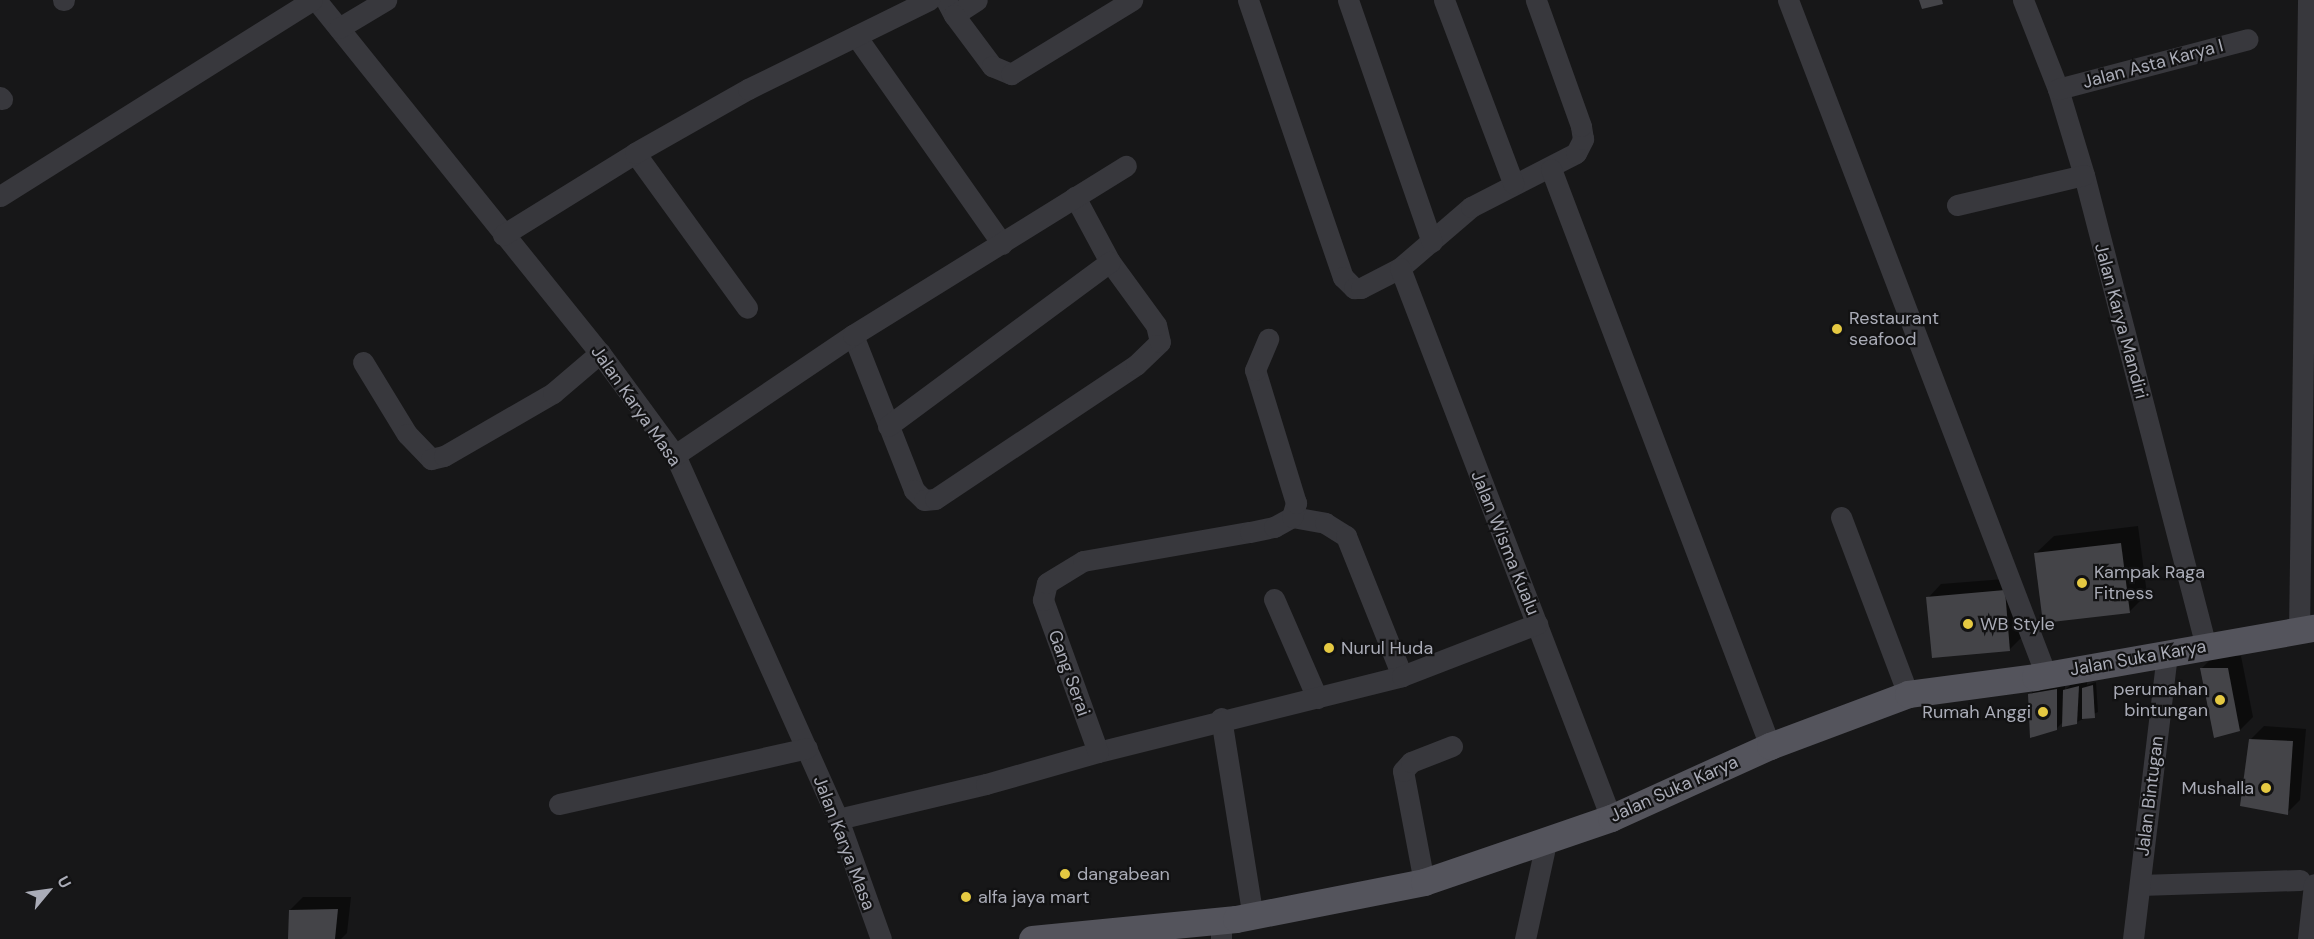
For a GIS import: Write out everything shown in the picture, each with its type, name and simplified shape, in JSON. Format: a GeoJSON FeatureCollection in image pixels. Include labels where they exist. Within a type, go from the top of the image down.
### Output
{"type":"FeatureCollection","features":[{"type":"Feature","properties":{"kind":"main road","name":"Jalan Suka Karya"},"geometry":{"type":"LineString","coordinates":[[1032,939],[1221,930],[1253,916],[1424,882],[1546,843],[1611,818],[1770,746],[1908,694],[2046,675],[2306,629]]}},
{"type":"Feature","properties":{"kind":"street","name":"Jalan Karya Masa"},"geometry":{"type":"LineString","coordinates":[[314,0],[339,28],[502,235],[600,353],[675,455],[838,819],[881,939]]}},
{"type":"Feature","properties":{"kind":"street"},"geometry":{"type":"LineString","coordinates":[[0,196],[314,0]]}},
{"type":"Feature","properties":{"kind":"street"},"geometry":{"type":"LineString","coordinates":[[339,28],[386,0]]}},
{"type":"Feature","properties":{"kind":"street"},"geometry":{"type":"LineString","coordinates":[[502,235],[635,153],[748,89],[929,0]]}},
{"type":"Feature","properties":{"kind":"street"},"geometry":{"type":"LineString","coordinates":[[977,0],[950,8],[992,66],[1011,74],[1132,0]]}},
{"type":"Feature","properties":{"kind":"street"},"geometry":{"type":"LineString","coordinates":[[1248,0],[1343,277],[1354,288],[1367,288],[1400,268],[1472,207],[1513,183],[1551,169],[1576,153],[1583,133],[1536,0]]}},
{"type":"Feature","properties":{"kind":"street"},"geometry":{"type":"LineString","coordinates":[[1348,0],[1432,242]]}},
{"type":"Feature","properties":{"kind":"street"},"geometry":{"type":"LineString","coordinates":[[1444,0],[1513,183]]}},
{"type":"Feature","properties":{"kind":"street"},"geometry":{"type":"LineString","coordinates":[[1788,0],[2046,675]]}},
{"type":"Feature","properties":{"kind":"street","name":"Jalan Karya Mandiri"},"geometry":{"type":"LineString","coordinates":[[2023,0],[2058,89],[2084,175],[2206,646]]}},
{"type":"Feature","properties":{"kind":"street"},"geometry":{"type":"LineString","coordinates":[[2306,629],[2311,52],[2308,0]]}},
{"type":"Feature","properties":{"kind":"street"},"geometry":{"type":"LineString","coordinates":[[856,36],[1002,244]]}},
{"type":"Feature","properties":{"kind":"street","name":"Jalan Asta Karya I"},"geometry":{"type":"LineString","coordinates":[[2058,89],[2248,39]]}},
{"type":"Feature","properties":{"kind":"street"},"geometry":{"type":"LineString","coordinates":[[635,153],[747,308]]}},
{"type":"Feature","properties":{"kind":"street"},"geometry":{"type":"LineString","coordinates":[[675,455],[853,335],[1126,166]]}},
{"type":"Feature","properties":{"kind":"street"},"geometry":{"type":"LineString","coordinates":[[1551,169],[1770,746]]}},
{"type":"Feature","properties":{"kind":"street"},"geometry":{"type":"LineString","coordinates":[[1957,205],[2084,175]]}},
{"type":"Feature","properties":{"kind":"street"},"geometry":{"type":"LineString","coordinates":[[853,335],[914,490],[924,500],[935,499],[1144,359],[1158,346],[1159,332],[1110,262],[1076,196]]}},
{"type":"Feature","properties":{"kind":"street"},"geometry":{"type":"LineString","coordinates":[[888,426],[1110,262]]}},
{"type":"Feature","properties":{"kind":"street","name":"Jalan Wisma Kualu"},"geometry":{"type":"LineString","coordinates":[[1400,268],[1611,818]]}},
{"type":"Feature","properties":{"kind":"street"},"geometry":{"type":"LineString","coordinates":[[1268,339],[1255,370],[1296,503],[1292,517],[1325,523],[1346,536],[1401,676]]}},
{"type":"Feature","properties":{"kind":"street"},"geometry":{"type":"LineString","coordinates":[[363,362],[407,434],[431,459],[444,456],[553,393],[600,353]]}},
{"type":"Feature","properties":{"kind":"street","name":"Gang Serai"},"geometry":{"type":"LineString","coordinates":[[1098,752],[1043,600],[1047,583],[1083,561],[1258,530],[1292,517]]}},
{"type":"Feature","properties":{"kind":"street"},"geometry":{"type":"LineString","coordinates":[[1841,517],[1908,694]]}},
{"type":"Feature","properties":{"kind":"street"},"geometry":{"type":"LineString","coordinates":[[1274,599],[1317,698]]}},
{"type":"Feature","properties":{"kind":"street"},"geometry":{"type":"LineString","coordinates":[[838,819],[986,784],[1221,718],[1317,698],[1401,676],[1537,624]]}},
{"type":"Feature","properties":{"kind":"street","name":"Jalan Bintugan"},"geometry":{"type":"LineString","coordinates":[[2133,939],[2167,653]]}},
{"type":"Feature","properties":{"kind":"street"},"geometry":{"type":"LineString","coordinates":[[1221,718],[1253,916]]}},
{"type":"Feature","properties":{"kind":"street"},"geometry":{"type":"LineString","coordinates":[[1424,882],[1403,771],[1412,762],[1452,746]]}},
{"type":"Feature","properties":{"kind":"street"},"geometry":{"type":"LineString","coordinates":[[559,804],[807,748]]}},
{"type":"Feature","properties":{"kind":"street"},"geometry":{"type":"LineString","coordinates":[[1525,939],[1546,843]]}},
{"type":"Feature","properties":{"kind":"street"},"geometry":{"type":"LineString","coordinates":[[2140,885],[2307,882],[2308,939]]}},
{"type":"Feature","properties":{"kind":"building"},"geometry":{"type":"Polygon","coordinates":[[[1919,0],[1942,0],[1943,4],[1922,9],[1919,0]]]}},
{"type":"Feature","properties":{"kind":"building","name":"Kampak Raga Fitness"},"geometry":{"type":"Polygon","coordinates":[[[2121,543],[2130,613],[2043,623],[2034,553],[2121,543]]]}},
{"type":"Feature","properties":{"kind":"building","name":"WB Style"},"geometry":{"type":"Polygon","coordinates":[[[2005,590],[2010,651],[1932,658],[1926,597],[2005,590]]]}},
{"type":"Feature","properties":{"kind":"building","name":"perumahan bintungan"},"geometry":{"type":"Polygon","coordinates":[[[2200,668],[2228,668],[2240,731],[2214,738],[2200,668]]]}},
{"type":"Feature","properties":{"kind":"building"},"geometry":{"type":"Polygon","coordinates":[[[2093,685],[2095,718],[2082,719],[2082,688],[2093,685]]]}},
{"type":"Feature","properties":{"kind":"building"},"geometry":{"type":"Polygon","coordinates":[[[2079,686],[2077,724],[2062,727],[2063,690],[2079,686]]]}},
{"type":"Feature","properties":{"kind":"building","name":"Rumah Anggi"},"geometry":{"type":"Polygon","coordinates":[[[2057,689],[2057,730],[2030,738],[2028,694],[2057,689]]]}},
{"type":"Feature","properties":{"kind":"building","name":"Mushalla"},"geometry":{"type":"Polygon","coordinates":[[[2249,739],[2293,741],[2288,815],[2240,806],[2249,739]]]}},
{"type":"Feature","properties":{"kind":"building"},"geometry":{"type":"Polygon","coordinates":[[[338,909],[335,939],[288,939],[289,910],[338,909]]]}},
{"type":"Feature","properties":{"kind":"place","name":"Restaurant seafood"},"geometry":{"type":"Point","coordinates":[1837,329]}},
{"type":"Feature","properties":{"kind":"place","name":"Kampak Raga Fitness"},"geometry":{"type":"Point","coordinates":[2082,583]}},
{"type":"Feature","properties":{"kind":"place","name":"WB Style"},"geometry":{"type":"Point","coordinates":[1968,624]}},
{"type":"Feature","properties":{"kind":"place","name":"Nurul Huda"},"geometry":{"type":"Point","coordinates":[1329,648]}},
{"type":"Feature","properties":{"kind":"place","name":"perumahan bintungan"},"geometry":{"type":"Point","coordinates":[2220,700]}},
{"type":"Feature","properties":{"kind":"place","name":"Rumah Anggi"},"geometry":{"type":"Point","coordinates":[2043,712]}},
{"type":"Feature","properties":{"kind":"place","name":"Mushalla"},"geometry":{"type":"Point","coordinates":[2266,788]}},
{"type":"Feature","properties":{"kind":"place","name":"dangabean"},"geometry":{"type":"Point","coordinates":[1065,874]}},
{"type":"Feature","properties":{"kind":"place","name":"alfa jaya mart"},"geometry":{"type":"Point","coordinates":[966,897]}}]}
